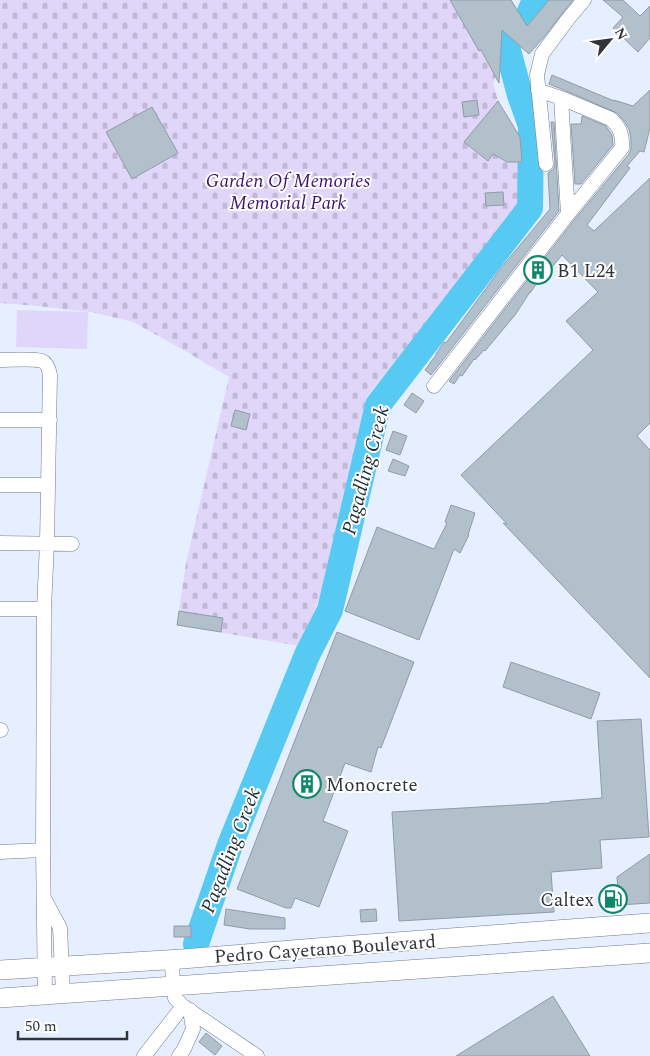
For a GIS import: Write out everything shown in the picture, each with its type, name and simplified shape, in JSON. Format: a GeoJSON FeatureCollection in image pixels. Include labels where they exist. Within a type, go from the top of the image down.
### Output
{"type":"FeatureCollection","features":[{"type":"Feature","properties":{"kind":"main road","name":"Pedro Cayetano Boulevard"},"geometry":{"type":"LineString","coordinates":[[0,970],[172,960],[650,923]]}},
{"type":"Feature","properties":{"kind":"main road","name":"Pedro Cayetano Boulevard"},"geometry":{"type":"LineString","coordinates":[[0,998],[650,953]]}},
{"type":"Feature","properties":{"kind":"street"},"geometry":{"type":"LineString","coordinates":[[546,164],[537,75],[542,54],[584,0]]}},
{"type":"Feature","properties":{"kind":"street"},"geometry":{"type":"LineString","coordinates":[[434,386],[622,148],[623,139],[612,119],[538,90]]}},
{"type":"Feature","properties":{"kind":"street"},"geometry":{"type":"LineString","coordinates":[[561,98],[568,214]]}},
{"type":"Feature","properties":{"kind":"street"},"geometry":{"type":"LineString","coordinates":[[0,360],[43,361],[49,368],[50,420],[44,609],[43,850],[45,940],[54,967]]}},
{"type":"Feature","properties":{"kind":"street"},"geometry":{"type":"LineString","coordinates":[[0,420],[50,420]]}},
{"type":"Feature","properties":{"kind":"street"},"geometry":{"type":"LineString","coordinates":[[0,485],[48,485]]}},
{"type":"Feature","properties":{"kind":"street"},"geometry":{"type":"LineString","coordinates":[[0,543],[72,544]]}},
{"type":"Feature","properties":{"kind":"street"},"geometry":{"type":"LineString","coordinates":[[0,609],[44,609]]}},
{"type":"Feature","properties":{"kind":"street"},"geometry":{"type":"LineString","coordinates":[[0,852],[43,850]]}},
{"type":"Feature","properties":{"kind":"street"},"geometry":{"type":"LineString","coordinates":[[44,897],[60,928],[61,940],[54,967],[54,995]]}},
{"type":"Feature","properties":{"kind":"street"},"geometry":{"type":"LineString","coordinates":[[45,940],[61,940]]}},
{"type":"Feature","properties":{"kind":"street"},"geometry":{"type":"LineString","coordinates":[[172,960],[175,998],[257,1056]]}},
{"type":"Feature","properties":{"kind":"street"},"geometry":{"type":"LineString","coordinates":[[144,1056],[187,1008]]}},
{"type":"Feature","properties":{"kind":"street"},"geometry":{"type":"LineString","coordinates":[[179,1056],[194,1029],[187,1008]]}},
{"type":"Feature","properties":{"kind":"green space","name":"Garden Of Memories Memorial Park"},"geometry":{"type":"Polygon","coordinates":[[[0,0],[468,0],[501,47],[500,67],[493,83],[498,101],[520,137],[522,162],[518,211],[367,396],[324,587],[300,646],[177,625],[186,563],[229,377],[133,322],[91,312],[0,303],[0,0]]]}},
{"type":"Feature","properties":{"kind":"green space"},"geometry":{"type":"Polygon","coordinates":[[[17,310],[88,312],[87,349],[16,347],[17,310]]]}},
{"type":"Feature","properties":{"kind":"building"},"geometry":{"type":"Polygon","coordinates":[[[450,0],[511,0],[527,26],[549,0],[573,0],[529,54],[502,30],[499,83],[450,0]]]}},
{"type":"Feature","properties":{"kind":"building"},"geometry":{"type":"Polygon","coordinates":[[[603,0],[623,0],[640,16],[650,6],[650,38],[638,52],[613,28],[623,17],[603,0]]]}},
{"type":"Feature","properties":{"kind":"building"},"geometry":{"type":"Polygon","coordinates":[[[552,75],[614,101],[633,106],[650,90],[650,128],[644,152],[640,151],[627,166],[630,168],[587,225],[594,231],[650,178],[650,423],[637,436],[650,450],[650,678],[503,523],[507,524],[461,475],[593,350],[566,321],[598,292],[562,255],[537,283],[515,315],[485,351],[474,359],[454,384],[449,381],[575,219],[629,154],[631,149],[629,129],[617,113],[549,84],[552,75]]]}},
{"type":"Feature","properties":{"kind":"building"},"geometry":{"type":"Polygon","coordinates":[[[477,100],[479,115],[464,117],[462,102],[477,100]]]}},
{"type":"Feature","properties":{"kind":"building"},"geometry":{"type":"Polygon","coordinates":[[[498,101],[520,137],[522,162],[507,162],[493,154],[488,161],[464,142],[498,101]]]}},
{"type":"Feature","properties":{"kind":"building"},"geometry":{"type":"Polygon","coordinates":[[[152,107],[178,153],[132,179],[106,132],[152,107]]]}},
{"type":"Feature","properties":{"kind":"building"},"geometry":{"type":"Polygon","coordinates":[[[582,116],[606,126],[612,135],[613,145],[581,184],[575,184],[571,124],[581,124],[582,116]]]}},
{"type":"Feature","properties":{"kind":"building"},"geometry":{"type":"Polygon","coordinates":[[[551,122],[554,122],[559,211],[431,375],[425,370],[444,342],[446,343],[501,268],[550,209],[548,173],[554,168],[555,163],[551,122]]]}},
{"type":"Feature","properties":{"kind":"building"},"geometry":{"type":"Polygon","coordinates":[[[503,192],[504,205],[486,206],[485,193],[503,192]]]}},
{"type":"Feature","properties":{"kind":"building"},"geometry":{"type":"Polygon","coordinates":[[[412,393],[424,401],[416,413],[404,405],[412,393]]]}},
{"type":"Feature","properties":{"kind":"building"},"geometry":{"type":"Polygon","coordinates":[[[235,410],[250,414],[246,430],[231,426],[235,410]]]}},
{"type":"Feature","properties":{"kind":"building"},"geometry":{"type":"Polygon","coordinates":[[[393,431],[407,436],[400,455],[386,450],[393,431]]]}},
{"type":"Feature","properties":{"kind":"building"},"geometry":{"type":"Polygon","coordinates":[[[393,459],[409,466],[405,476],[388,471],[393,459]]]}},
{"type":"Feature","properties":{"kind":"building"},"geometry":{"type":"Polygon","coordinates":[[[451,505],[475,513],[469,535],[460,553],[454,549],[419,640],[345,611],[377,527],[434,549],[447,523],[445,522],[451,505]]]}},
{"type":"Feature","properties":{"kind":"building"},"geometry":{"type":"Polygon","coordinates":[[[179,611],[223,618],[221,632],[177,625],[179,611]]]}},
{"type":"Feature","properties":{"kind":"building","name":"Monocrete"},"geometry":{"type":"Polygon","coordinates":[[[337,632],[414,662],[381,748],[378,747],[371,772],[345,763],[323,821],[348,831],[319,907],[295,898],[291,908],[286,908],[237,889],[337,632]]]}},
{"type":"Feature","properties":{"kind":"building"},"geometry":{"type":"Polygon","coordinates":[[[511,662],[600,693],[591,719],[503,687],[511,662]]]}},
{"type":"Feature","properties":{"kind":"building"},"geometry":{"type":"Polygon","coordinates":[[[641,719],[649,837],[600,840],[602,868],[551,872],[554,912],[399,921],[392,812],[550,803],[602,798],[597,721],[641,719]]]}},
{"type":"Feature","properties":{"kind":"building"},"geometry":{"type":"Polygon","coordinates":[[[650,854],[650,903],[619,905],[617,877],[650,854]]]}},
{"type":"Feature","properties":{"kind":"building"},"geometry":{"type":"Polygon","coordinates":[[[226,909],[285,918],[285,929],[250,929],[224,925],[226,909]]]}},
{"type":"Feature","properties":{"kind":"building"},"geometry":{"type":"Polygon","coordinates":[[[376,909],[377,921],[361,922],[360,910],[376,909]]]}},
{"type":"Feature","properties":{"kind":"building"},"geometry":{"type":"Polygon","coordinates":[[[174,926],[191,926],[191,937],[174,937],[174,926]]]}},
{"type":"Feature","properties":{"kind":"building"},"geometry":{"type":"Polygon","coordinates":[[[553,996],[590,1056],[456,1056],[553,996]]]}},
{"type":"Feature","properties":{"kind":"building"},"geometry":{"type":"Polygon","coordinates":[[[206,1033],[222,1046],[215,1055],[199,1042],[206,1033]]]}},
{"type":"Feature","properties":{"kind":"waterway","name":"Pagadling Creek"},"geometry":{"type":"LineString","coordinates":[[196,944],[230,845],[307,655],[330,610],[378,405],[530,208],[531,126],[520,95],[506,43],[526,21],[535,0]]}},
{"type":"Feature","properties":{"kind":"place","name":"B1 L24"},"geometry":{"type":"Point","coordinates":[538,270]}},
{"type":"Feature","properties":{"kind":"place","name":"Monocrete"},"geometry":{"type":"Point","coordinates":[307,784]}},
{"type":"Feature","properties":{"kind":"place","name":"Caltex"},"geometry":{"type":"Point","coordinates":[613,899]}}]}
